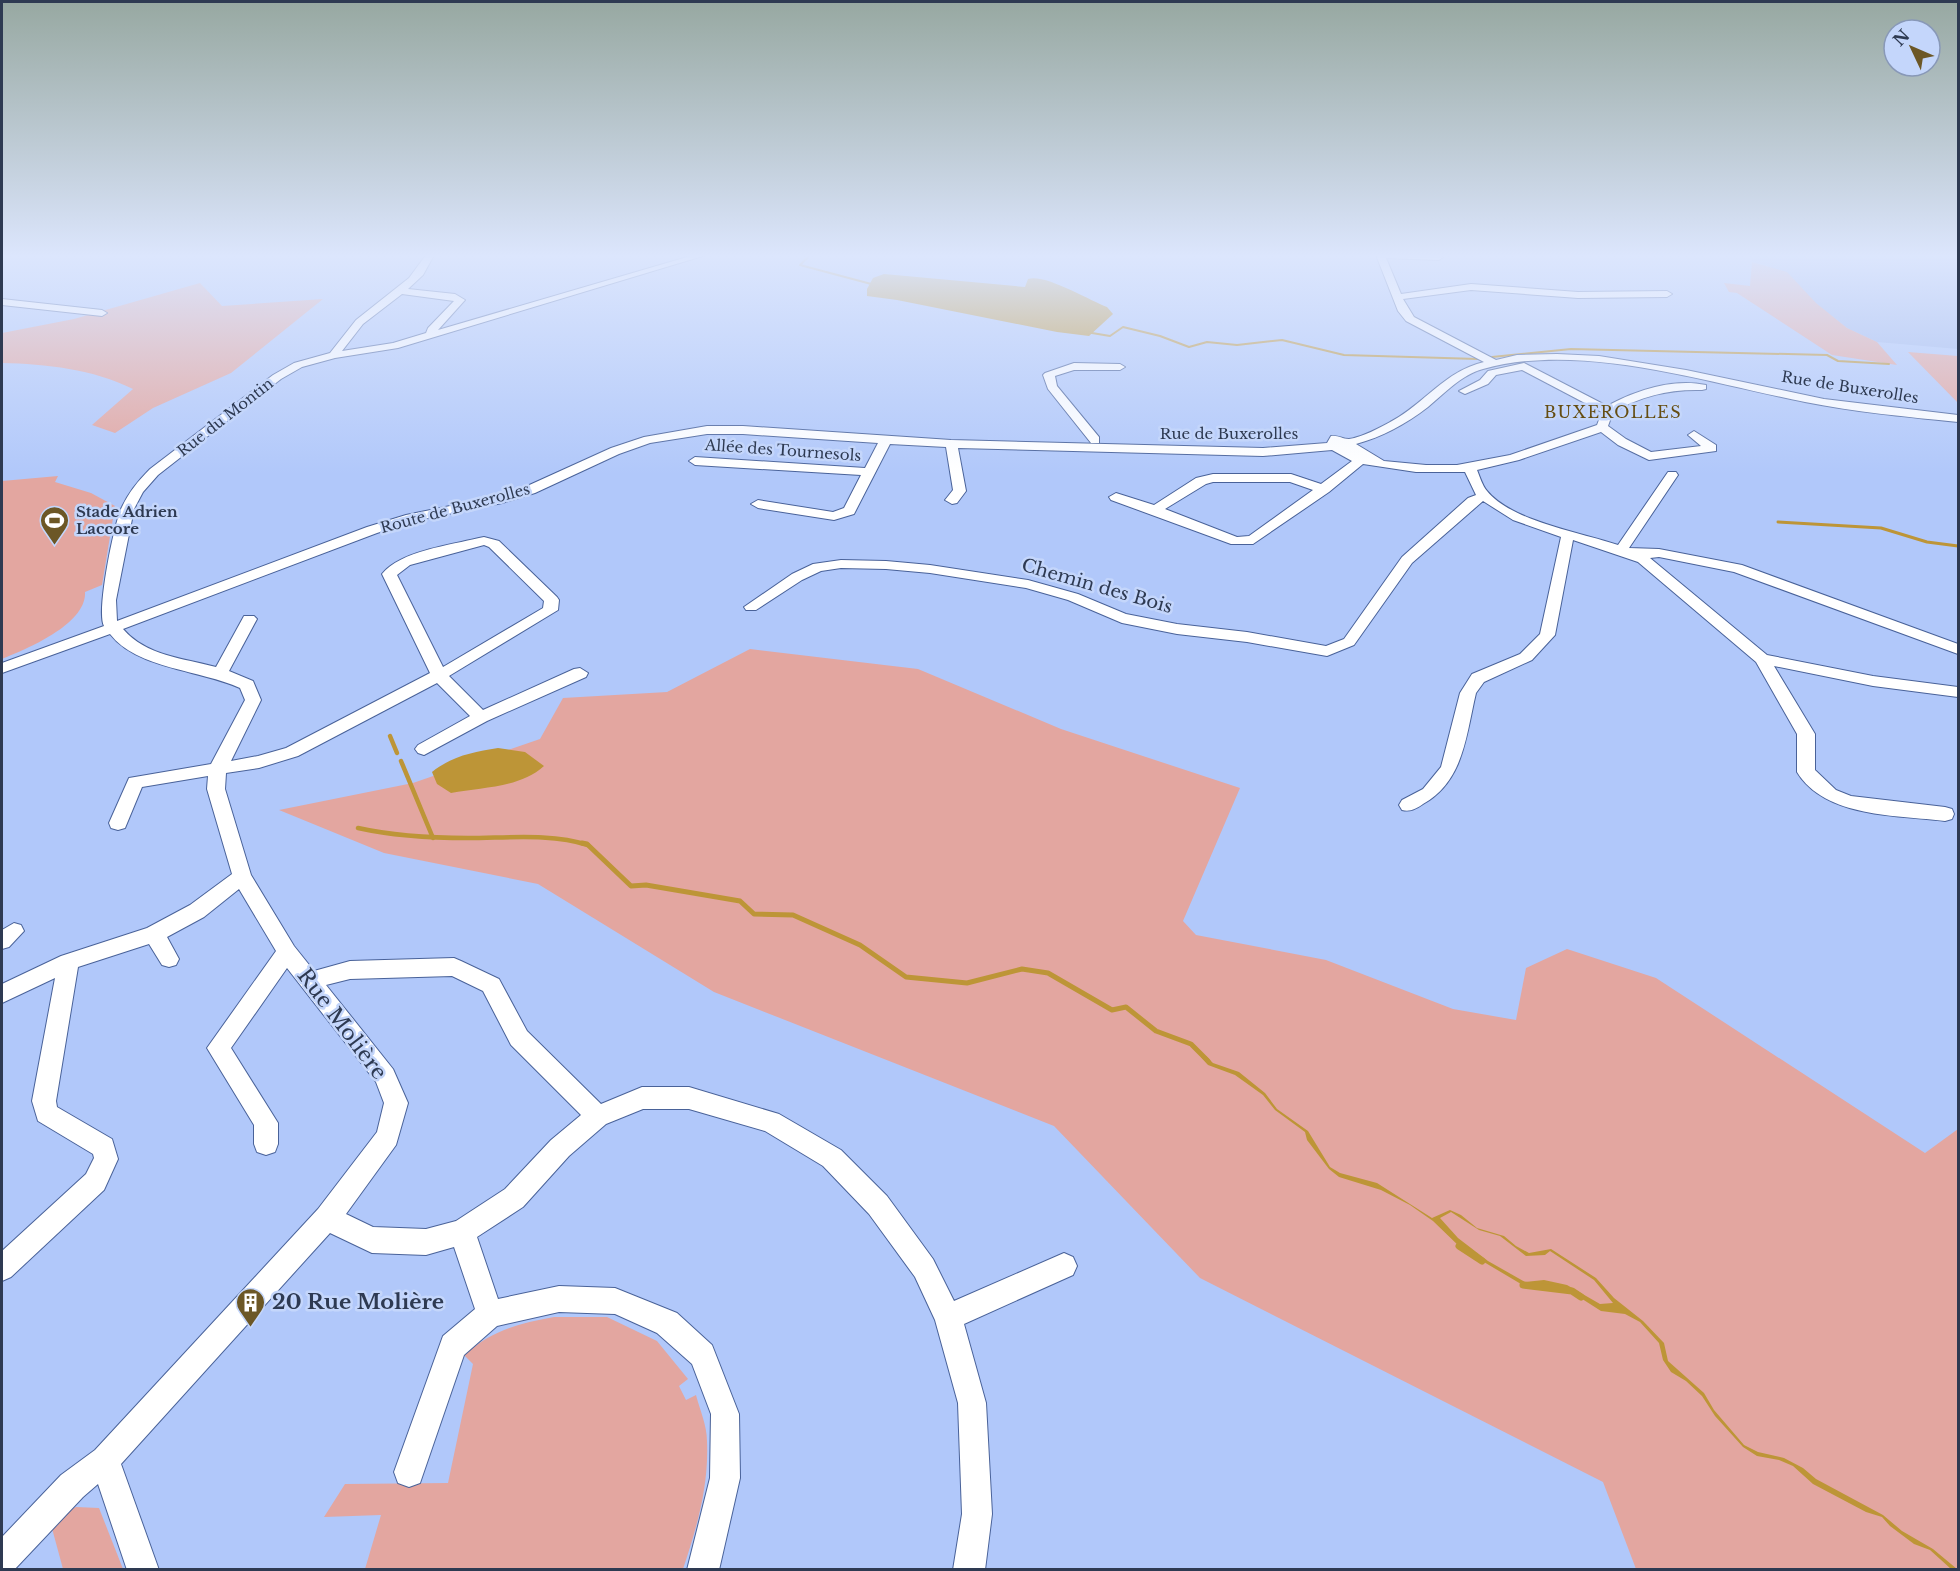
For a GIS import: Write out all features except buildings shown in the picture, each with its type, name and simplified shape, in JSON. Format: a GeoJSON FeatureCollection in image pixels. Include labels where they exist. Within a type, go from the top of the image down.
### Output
{"type":"FeatureCollection","features":[{"type":"Feature","properties":{"kind":"street"},"geometry":{"type":"LineString","coordinates":[[334,355],[356,328]]}},
{"type":"Feature","properties":{"kind":"street"},"geometry":{"type":"LineString","coordinates":[[430,335],[434,328]]}},
{"type":"Feature","properties":{"kind":"street","name":"Rue du Montin"},"geometry":{"type":"LineString","coordinates":[[113,628],[109,622],[109,600],[127,509],[136,490],[154,472],[277,377],[298,365],[334,355],[394,346],[453,328]]}},
{"type":"Feature","properties":{"kind":"street"},"geometry":{"type":"LineString","coordinates":[[1428,328],[1494,363]]}},
{"type":"Feature","properties":{"kind":"street","name":"Rue de Buxerolles"},"geometry":{"type":"LineString","coordinates":[[1126,443],[1263,452],[1338,442],[1388,428],[1406,418],[1455,378],[1468,371],[1494,363],[1557,357],[1611,361],[1836,407],[1959,417]]}},
{"type":"Feature","properties":{"kind":"street"},"geometry":{"type":"LineString","coordinates":[[1095,440],[1052,387],[1049,375],[1071,366],[1120,367]]}},
{"type":"Feature","properties":{"kind":"street"},"geometry":{"type":"LineString","coordinates":[[1465,391],[1484,382],[1492,373],[1524,366],[1608,410],[1652,391],[1682,386],[1720,389],[1783,403],[1836,407]]}},
{"type":"Feature","properties":{"kind":"street"},"geometry":{"type":"LineString","coordinates":[[1338,442],[1361,460],[1382,465],[1433,469],[1469,468],[1595,431],[1602,427],[1608,410]]}},
{"type":"Feature","properties":{"kind":"street"},"geometry":{"type":"LineString","coordinates":[[1602,427],[1622,442],[1649,456],[1712,448],[1694,435]]}},
{"type":"Feature","properties":{"kind":"street","name":"Route de Buxerolles"},"geometry":{"type":"LineString","coordinates":[[2,668],[265,572],[372,530],[411,518],[502,500],[530,490],[615,451],[648,440],[707,430],[743,430],[886,440]]}},
{"type":"Feature","properties":{"kind":"street"},"geometry":{"type":"LineString","coordinates":[[758,504],[834,516],[849,512],[886,440]]}},
{"type":"Feature","properties":{"kind":"street","name":"Rue de Buxerolles"},"geometry":{"type":"LineString","coordinates":[[886,440],[951,444],[1126,443],[1234,447],[1338,442]]}},
{"type":"Feature","properties":{"kind":"street"},"geometry":{"type":"LineString","coordinates":[[1073,441],[1095,440],[1126,443],[1193,440],[1234,447]]}},
{"type":"Feature","properties":{"kind":"street"},"geometry":{"type":"LineString","coordinates":[[1338,442],[1382,465]]}},
{"type":"Feature","properties":{"kind":"street"},"geometry":{"type":"LineString","coordinates":[[951,444],[960,491],[952,500]]}},
{"type":"Feature","properties":{"kind":"street"},"geometry":{"type":"LineString","coordinates":[[1116,497],[1236,541],[1253,540],[1361,460]]}},
{"type":"Feature","properties":{"kind":"street","name":"Allée des Tournesols"},"geometry":{"type":"LineString","coordinates":[[695,461],[870,472]]}},
{"type":"Feature","properties":{"kind":"street"},"geometry":{"type":"LineString","coordinates":[[1469,468],[1484,496],[1507,512],[1568,535],[1626,552],[1649,565],[1762,659],[1806,734],[1806,772],[1830,794],[1848,802],[1945,814]]}},
{"type":"Feature","properties":{"kind":"street"},"geometry":{"type":"LineString","coordinates":[[1626,552],[1672,475]]}},
{"type":"Feature","properties":{"kind":"street"},"geometry":{"type":"LineString","coordinates":[[1155,510],[1201,481],[1213,478],[1291,478],[1324,489]]}},
{"type":"Feature","properties":{"kind":"street","name":"Chemin des Bois"},"geometry":{"type":"LineString","coordinates":[[751,607],[797,577],[818,567],[841,564],[886,565],[930,569],[1028,584],[1073,597],[1122,618],[1177,630],[1247,637],[1327,651],[1349,642],[1407,560],[1473,501],[1484,496]]}},
{"type":"Feature","properties":{"kind":"street"},"geometry":{"type":"LineString","coordinates":[[1408,805],[1429,793],[1449,768],[1468,693],[1478,678],[1526,657],[1547,635],[1561,559],[1568,535]]}},
{"type":"Feature","properties":{"kind":"street"},"geometry":{"type":"LineString","coordinates":[[118,823],[135,782],[259,762],[292,752],[440,675],[550,610],[552,600],[494,544],[483,541],[405,562],[389,574],[440,675],[481,717]]}},
{"type":"Feature","properties":{"kind":"street"},"geometry":{"type":"LineString","coordinates":[[1626,552],[1659,553],[1737,568],[1959,649]]}},
{"type":"Feature","properties":{"kind":"street"},"geometry":{"type":"LineString","coordinates":[[220,674],[249,619]]}},
{"type":"Feature","properties":{"kind":"street","name":"Rue Molière"},"geometry":{"type":"LineString","coordinates":[[2,1559],[72,1486],[105,1460],[327,1218],[388,1137],[396,1103],[385,1076],[287,952],[242,876],[216,789],[218,768],[253,700],[247,685],[220,674],[179,665],[142,653],[113,628]]}},
{"type":"Feature","properties":{"kind":"street"},"geometry":{"type":"LineString","coordinates":[[1762,659],[1873,681],[1959,692]]}},
{"type":"Feature","properties":{"kind":"street"},"geometry":{"type":"LineString","coordinates":[[424,749],[481,717],[580,673]]}},
{"type":"Feature","properties":{"kind":"street"},"geometry":{"type":"LineString","coordinates":[[2,994],[68,962],[154,934],[197,911],[242,876]]}},
{"type":"Feature","properties":{"kind":"street"},"geometry":{"type":"LineString","coordinates":[[154,934],[169,959]]}},
{"type":"Feature","properties":{"kind":"street"},"geometry":{"type":"LineString","coordinates":[[266,1143],[266,1123],[218,1048],[287,952]]}},
{"type":"Feature","properties":{"kind":"street"},"geometry":{"type":"LineString","coordinates":[[2,1268],[95,1182],[106,1159],[104,1147],[46,1113],[44,1101],[68,962]]}},
{"type":"Feature","properties":{"kind":"street"},"geometry":{"type":"LineString","coordinates":[[310,981],[350,970],[454,967],[491,986],[519,1038],[598,1116]]}},
{"type":"Feature","properties":{"kind":"street"},"geometry":{"type":"LineString","coordinates":[[327,1218],[372,1240],[426,1242],[462,1232],[514,1198],[560,1148],[598,1116],[642,1098],[689,1098],[771,1122],[832,1158],[879,1205],[924,1268],[948,1317],[972,1403],[977,1514],[969,1569]]}},
{"type":"Feature","properties":{"kind":"street"},"geometry":{"type":"LineString","coordinates":[[462,1232],[490,1314]]}},
{"type":"Feature","properties":{"kind":"street"},"geometry":{"type":"LineString","coordinates":[[948,1317],[1064,1266]]}},
{"type":"Feature","properties":{"kind":"street"},"geometry":{"type":"LineString","coordinates":[[409,1472],[453,1346],[490,1314],[559,1299],[615,1301],[667,1323],[702,1355],[725,1414],[725,1478],[704,1569]]}},
{"type":"Feature","properties":{"kind":"street"},"geometry":{"type":"LineString","coordinates":[[105,1460],[143,1569]]}},
{"type":"Feature","properties":{"kind":"shaded area"},"geometry":{"type":"Polygon","coordinates":[[[26,328],[287,328],[231,373],[153,408],[115,433],[92,425],[133,389],[86,372],[2,363],[2,333],[26,328]]]}},
{"type":"Feature","properties":{"kind":"shaded area"},"geometry":{"type":"Polygon","coordinates":[[[1039,328],[1097,328],[1089,336],[1039,328]]]}},
{"type":"Feature","properties":{"kind":"shaded area"},"geometry":{"type":"Polygon","coordinates":[[[1791,328],[1848,328],[1877,342],[1897,365],[1832,355],[1791,328]]]}},
{"type":"Feature","properties":{"kind":"shaded area"},"geometry":{"type":"Polygon","coordinates":[[[1848,328],[1958,328],[1958,349],[1877,342],[1848,328]]]}},
{"type":"Feature","properties":{"kind":"shaded area"},"geometry":{"type":"Polygon","coordinates":[[[1908,352],[1958,356],[1958,403],[1908,352]]]}},
{"type":"Feature","properties":{"kind":"shaded area","name":"Stade Adrien Laccore"},"geometry":{"type":"Polygon","coordinates":[[[58,476],[55,482],[91,493],[115,506],[102,585],[85,592],[83,604],[76,615],[54,634],[2,659],[2,481],[58,476]]]}},
{"type":"Feature","properties":{"kind":"shaded area"},"geometry":{"type":"Polygon","coordinates":[[[750,649],[918,669],[1061,729],[1240,788],[1183,921],[1196,935],[1326,960],[1453,1009],[1516,1020],[1526,968],[1567,949],[1656,978],[1925,1153],[1958,1129],[1958,1569],[1636,1569],[1603,1482],[1200,1278],[1054,1126],[714,992],[538,884],[384,853],[279,810],[413,783],[540,739],[563,698],[667,692],[750,649]]]}},
{"type":"Feature","properties":{"kind":"shaded area"},"geometry":{"type":"Polygon","coordinates":[[[498,748],[525,752],[544,766],[524,779],[488,788],[451,793],[437,784],[432,772],[447,762],[480,751],[498,748]]]}},
{"type":"Feature","properties":{"kind":"shaded area"},"geometry":{"type":"Polygon","coordinates":[[[1206,1056],[1213,1063],[1239,1072],[1265,1093],[1277,1109],[1308,1131],[1330,1167],[1340,1173],[1377,1183],[1432,1218],[1450,1210],[1461,1215],[1477,1228],[1504,1236],[1529,1253],[1551,1249],[1596,1278],[1614,1298],[1643,1321],[1664,1343],[1668,1361],[1704,1393],[1714,1410],[1744,1445],[1758,1452],[1784,1458],[1803,1468],[1816,1479],[1883,1515],[1902,1531],[1933,1549],[1957,1569],[1951,1569],[1930,1550],[1914,1544],[1882,1517],[1866,1512],[1813,1484],[1793,1466],[1779,1460],[1757,1456],[1743,1447],[1715,1416],[1702,1396],[1686,1381],[1671,1372],[1663,1360],[1659,1343],[1640,1322],[1625,1314],[1601,1311],[1565,1288],[1549,1285],[1526,1287],[1462,1249],[1433,1221],[1410,1205],[1381,1190],[1339,1177],[1329,1169],[1307,1140],[1305,1132],[1275,1110],[1263,1095],[1235,1075],[1208,1065],[1201,1057],[1206,1056]],[[1451,1212],[1440,1218],[1458,1238],[1488,1261],[1525,1282],[1544,1280],[1567,1285],[1600,1304],[1613,1303],[1594,1280],[1550,1251],[1545,1255],[1526,1256],[1500,1236],[1479,1230],[1451,1212]]]}},
{"type":"Feature","properties":{"kind":"shaded area"},"geometry":{"type":"Polygon","coordinates":[[[554,1317],[607,1317],[657,1341],[688,1379],[679,1386],[686,1400],[696,1395],[706,1430],[707,1458],[701,1506],[683,1569],[365,1569],[381,1515],[324,1517],[345,1484],[448,1483],[473,1364],[464,1355],[475,1346],[506,1329],[554,1317]]]}},
{"type":"Feature","properties":{"kind":"shaded area"},"geometry":{"type":"Polygon","coordinates":[[[76,1507],[99,1508],[123,1569],[63,1569],[50,1521],[76,1507]]]}},
{"type":"Feature","properties":{"kind":"waterway"},"geometry":{"type":"LineString","coordinates":[[1086,332],[1110,336],[1121,328]]}},
{"type":"Feature","properties":{"kind":"waterway"},"geometry":{"type":"LineString","coordinates":[[1128,328],[1160,336],[1189,347],[1207,342],[1237,345],[1282,340],[1344,355],[1478,359]]}},
{"type":"Feature","properties":{"kind":"waterway"},"geometry":{"type":"LineString","coordinates":[[1492,357],[1571,349],[1827,355],[1838,361],[1889,364]]}},
{"type":"Feature","properties":{"kind":"waterway"},"geometry":{"type":"LineString","coordinates":[[1778,522],[1881,528],[1927,542],[1958,546]]}},
{"type":"Feature","properties":{"kind":"waterway"},"geometry":{"type":"LineString","coordinates":[[390,736],[397,753]]}},
{"type":"Feature","properties":{"kind":"waterway"},"geometry":{"type":"LineString","coordinates":[[401,761],[433,837]]}},
{"type":"Feature","properties":{"kind":"waterway"},"geometry":{"type":"LineString","coordinates":[[358,828],[433,837]]}},
{"type":"Feature","properties":{"kind":"waterway"},"geometry":{"type":"LineString","coordinates":[[433,837],[544,838],[588,845]]}},
{"type":"Feature","properties":{"kind":"waterway"},"geometry":{"type":"LineString","coordinates":[[582,843],[587,844],[631,886],[646,885],[740,901],[754,914],[793,915],[860,945],[906,977],[967,983],[1022,969],[1048,973],[1112,1010],[1126,1007],[1156,1031],[1191,1044],[1208,1061]]}},
{"type":"Feature","properties":{"kind":"waterway"},"geometry":{"type":"LineString","coordinates":[[1459,1246],[1482,1261]]}},
{"type":"Feature","properties":{"kind":"waterway"},"geometry":{"type":"LineString","coordinates":[[1523,1285],[1572,1291],[1581,1297]]}},
{"type":"Feature","properties":{"kind":"place","name":"Stade Adrien Laccore"},"geometry":{"type":"Point","coordinates":[55,546]}},
{"type":"Feature","properties":{"kind":"place","name":"20 Rue Molière"},"geometry":{"type":"Point","coordinates":[251,1328]}},
{"type":"Feature","properties":{"kind":"district","name":"BUXEROLLES"},"geometry":{"type":"Point","coordinates":[1613,412]}}]}
